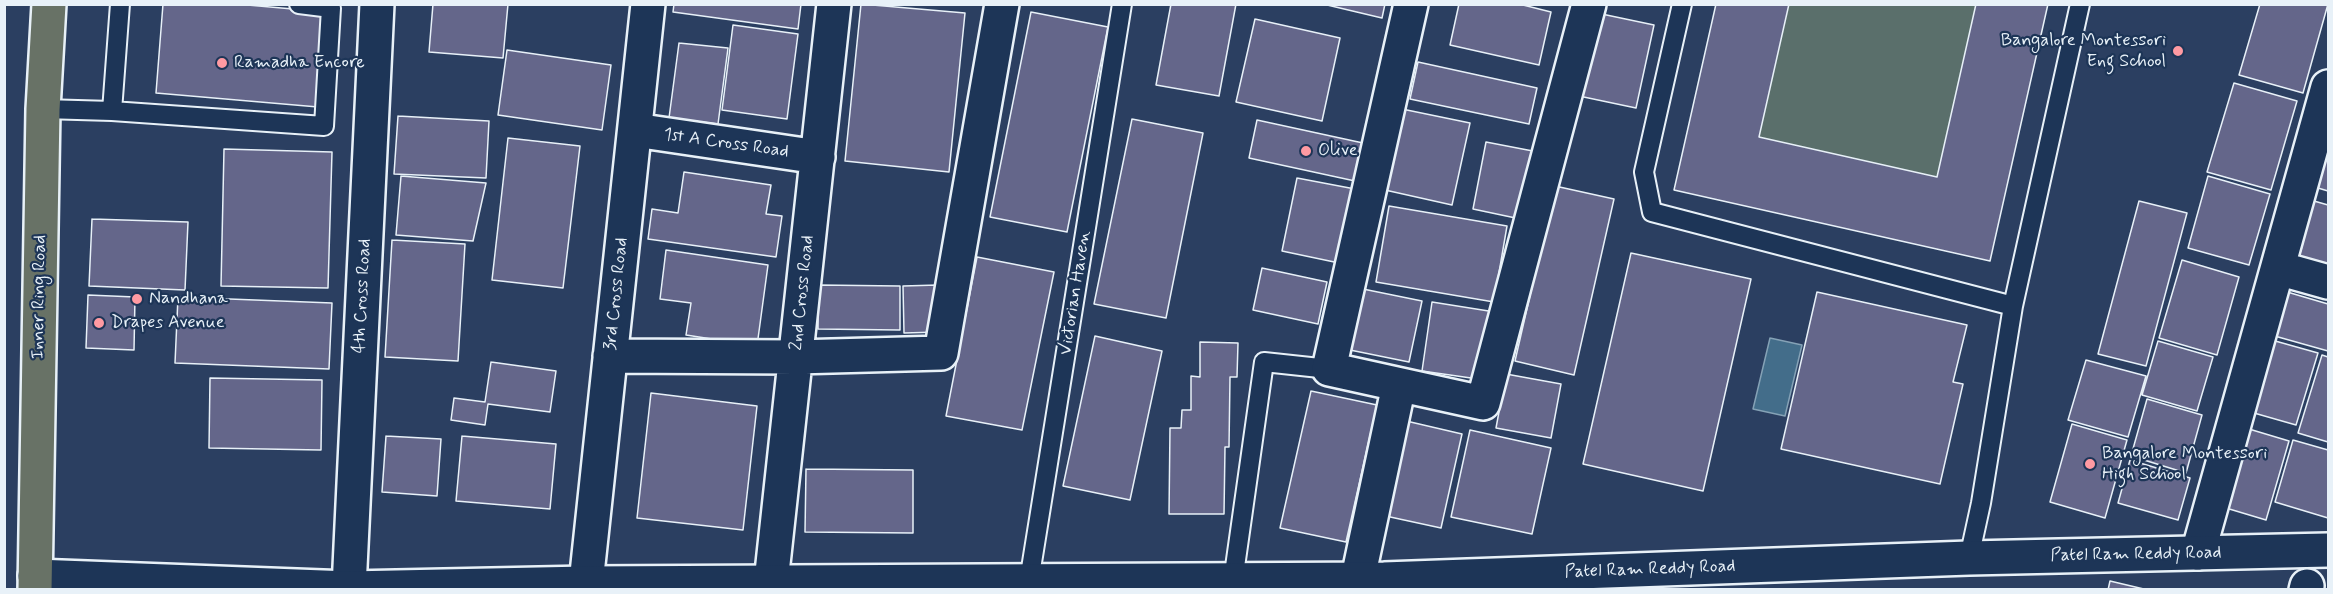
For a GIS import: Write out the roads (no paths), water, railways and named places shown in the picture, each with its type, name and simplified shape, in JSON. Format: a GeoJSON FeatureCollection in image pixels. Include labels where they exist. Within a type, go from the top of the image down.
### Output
{"type":"FeatureCollection","features":[{"type":"Feature","properties":{"kind":"main road","name":"Inner Ring Road"},"geometry":{"type":"LineString","coordinates":[[35,583],[43,109],[49,4]]}},
{"type":"Feature","properties":{"kind":"street","name":"4th Cross Road"},"geometry":{"type":"LineString","coordinates":[[349,589],[377,4]]}},
{"type":"Feature","properties":{"kind":"street","name":"3rd Cross Road"},"geometry":{"type":"LineString","coordinates":[[586,583],[648,4]]}},
{"type":"Feature","properties":{"kind":"street","name":"2nd Cross Road"},"geometry":{"type":"LineString","coordinates":[[771,582],[834,4]]}},
{"type":"Feature","properties":{"kind":"street"},"geometry":{"type":"LineString","coordinates":[[610,356],[796,357],[941,353],[1002,4]]}},
{"type":"Feature","properties":{"kind":"street"},"geometry":{"type":"LineString","coordinates":[[1411,4],[1329,369],[1483,403],[1589,4]]}},
{"type":"Feature","properties":{"kind":"street"},"geometry":{"type":"LineString","coordinates":[[2199,553],[2328,87]]}},
{"type":"Feature","properties":{"kind":"street","name":"1st A Cross Road"},"geometry":{"type":"LineString","coordinates":[[635,130],[818,157]]}},
{"type":"Feature","properties":{"kind":"street"},"geometry":{"type":"LineString","coordinates":[[2278,268],[2328,282]]}},
{"type":"Feature","properties":{"kind":"street"},"geometry":{"type":"LineString","coordinates":[[1358,578],[1399,385]]}},
{"type":"Feature","properties":{"kind":"street","name":"Patel Ram Reddy Road"},"geometry":{"type":"LineString","coordinates":[[35,583],[349,589],[586,583],[1045,584],[1358,578],[1909,575],[1969,558],[2328,550]]}},
{"type":"Feature","properties":{"kind":"lane"},"geometry":{"type":"LineString","coordinates":[[112,111],[120,4]]}},
{"type":"Feature","properties":{"kind":"lane"},"geometry":{"type":"LineString","coordinates":[[43,109],[112,111],[324,126],[331,8],[299,4]]}},
{"type":"Feature","properties":{"kind":"lane","name":"Victorian Haven"},"geometry":{"type":"LineString","coordinates":[[1045,584],[1122,4]]}},
{"type":"Feature","properties":{"kind":"lane"},"geometry":{"type":"LineString","coordinates":[[1682,4],[1644,172],[1652,212],[2013,306]]}},
{"type":"Feature","properties":{"kind":"lane"},"geometry":{"type":"LineString","coordinates":[[1969,558],[1981,503],[2013,306],[2080,4]]}},
{"type":"Feature","properties":{"kind":"lane"},"geometry":{"type":"LineString","coordinates":[[1233,581],[1264,362],[1329,369]]}},
{"type":"Feature","properties":{"kind":"water"},"geometry":{"type":"Polygon","coordinates":[[[1770,338],[1802,345],[1785,416],[1753,409],[1770,338]]]}},
{"type":"Feature","properties":{"kind":"place","name":"Bangalore Montessori Eng School"},"geometry":{"type":"Point","coordinates":[2178,51]}},
{"type":"Feature","properties":{"kind":"place","name":"Ramadha Encore"},"geometry":{"type":"Point","coordinates":[222,63]}},
{"type":"Feature","properties":{"kind":"place","name":"Olive"},"geometry":{"type":"Point","coordinates":[1306,151]}},
{"type":"Feature","properties":{"kind":"place","name":"Nandhana"},"geometry":{"type":"Point","coordinates":[137,299]}},
{"type":"Feature","properties":{"kind":"place","name":"Drapes Avenue"},"geometry":{"type":"Point","coordinates":[99,323]}},
{"type":"Feature","properties":{"kind":"place","name":"Bangalore Montessori High School"},"geometry":{"type":"Point","coordinates":[2090,464]}}]}
